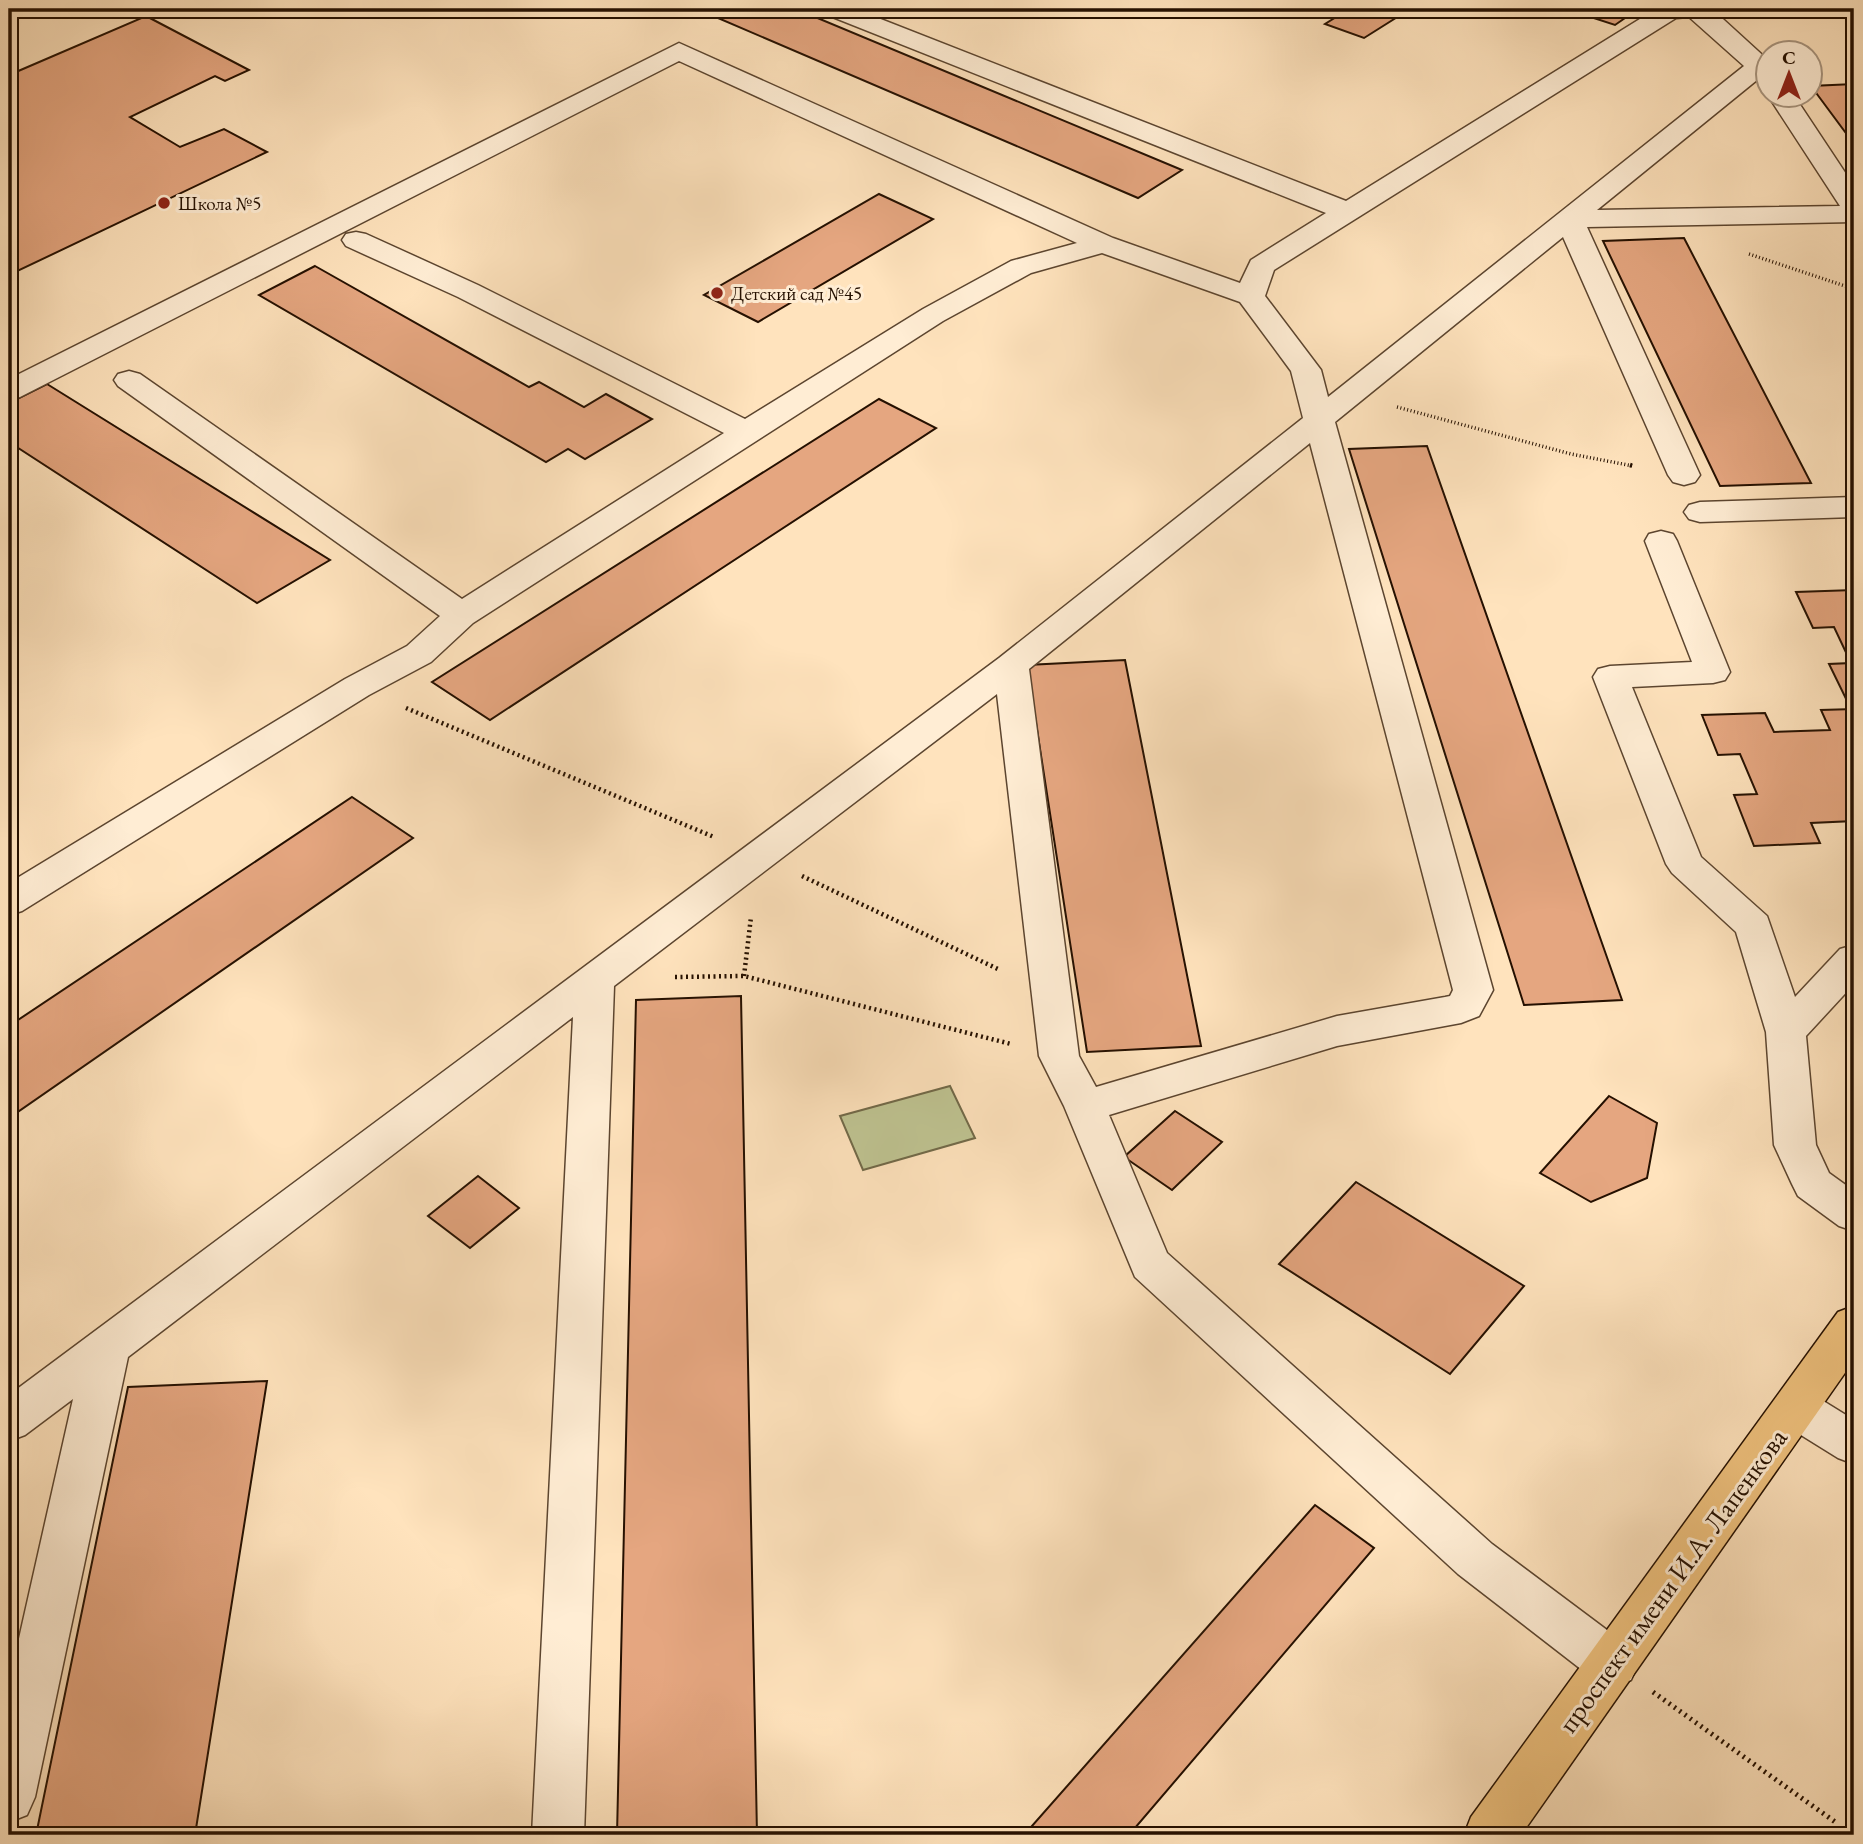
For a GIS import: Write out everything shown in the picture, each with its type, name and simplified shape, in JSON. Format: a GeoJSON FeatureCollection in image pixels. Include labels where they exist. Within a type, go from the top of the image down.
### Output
{"type":"FeatureCollection","features":[{"type":"Feature","properties":{"kind":"main road","name":"проспект имени И.А. Лапенкова"},"geometry":{"type":"LineString","coordinates":[[1490,1835],[1854,1325]]}},
{"type":"Feature","properties":{"kind":"lane"},"geometry":{"type":"LineString","coordinates":[[834,9],[1348,212]]}},
{"type":"Feature","properties":{"kind":"lane"},"geometry":{"type":"LineString","coordinates":[[1250,296],[1261,266],[1670,12],[1699,10],[1755,63]]}},
{"type":"Feature","properties":{"kind":"lane"},"geometry":{"type":"LineString","coordinates":[[9,391],[679,51],[1103,244],[1250,296],[1306,369],[1473,990],[1465,1006],[1447,1013],[1337,1031],[1085,1106]]}},
{"type":"Feature","properties":{"kind":"lane"},"geometry":{"type":"LineString","coordinates":[[9,1421],[1011,666],[1569,219],[1755,79]]}},
{"type":"Feature","properties":{"kind":"lane"},"geometry":{"type":"LineString","coordinates":[[1789,108],[1854,206]]}},
{"type":"Feature","properties":{"kind":"lane"},"geometry":{"type":"LineString","coordinates":[[1569,219],[1854,214]]}},
{"type":"Feature","properties":{"kind":"lane"},"geometry":{"type":"LineString","coordinates":[[1569,219],[1684,475]]}},
{"type":"Feature","properties":{"kind":"lane"},"geometry":{"type":"LineString","coordinates":[[356,240],[468,291],[746,432]]}},
{"type":"Feature","properties":{"kind":"lane"},"geometry":{"type":"LineString","coordinates":[[9,901],[357,687],[419,654],[460,615],[933,314],[1021,267],[1103,244]]}},
{"type":"Feature","properties":{"kind":"lane"},"geometry":{"type":"LineString","coordinates":[[129,380],[460,615]]}},
{"type":"Feature","properties":{"kind":"lane"},"geometry":{"type":"LineString","coordinates":[[1700,512],[1854,507]]}},
{"type":"Feature","properties":{"kind":"lane"},"geometry":{"type":"LineString","coordinates":[[1661,541],[1713,672],[1610,677],[1685,864],[1753,926],[1786,1032],[1795,1145],[1813,1184],[1854,1214]]}},
{"type":"Feature","properties":{"kind":"lane"},"geometry":{"type":"LineString","coordinates":[[1011,666],[1059,1056],[1085,1106],[1150,1264],[1475,1559],[1613,1664]]}},
{"type":"Feature","properties":{"kind":"lane"},"geometry":{"type":"LineString","coordinates":[[1786,1032],[1854,959]]}},
{"type":"Feature","properties":{"kind":"lane"},"geometry":{"type":"LineString","coordinates":[[558,1835],[595,979]]}},
{"type":"Feature","properties":{"kind":"lane"},"geometry":{"type":"LineString","coordinates":[[9,1797],[107,1349]]}},
{"type":"Feature","properties":{"kind":"lane"},"geometry":{"type":"LineString","coordinates":[[1796,1408],[1854,1444]]}},
{"type":"Feature","properties":{"kind":"path"},"geometry":{"type":"LineString","coordinates":[[1352,393],[1438,420],[1571,454],[1684,475]]}},
{"type":"Feature","properties":{"kind":"path"},"geometry":{"type":"LineString","coordinates":[[595,979],[744,976],[1059,1056]]}},
{"type":"Feature","properties":{"kind":"path"},"geometry":{"type":"LineString","coordinates":[[1613,1664],[1838,1824]]}},
{"type":"Feature","properties":{"kind":"green space"},"geometry":{"type":"Polygon","coordinates":[[[950,1086],[975,1138],[863,1170],[840,1116],[950,1086]]]}},
{"type":"Feature","properties":{"kind":"building"},"geometry":{"type":"Polygon","coordinates":[[[697,9],[796,9],[1182,170],[1138,198],[697,9]]]}},
{"type":"Feature","properties":{"kind":"building"},"geometry":{"type":"Polygon","coordinates":[[[1349,9],[1410,9],[1364,38],[1325,24],[1349,9]]]}},
{"type":"Feature","properties":{"kind":"building"},"geometry":{"type":"Polygon","coordinates":[[[1566,9],[1638,9],[1615,25],[1566,9]]]}},
{"type":"Feature","properties":{"kind":"building"},"geometry":{"type":"Polygon","coordinates":[[[146,16],[249,70],[225,81],[215,76],[130,117],[180,147],[224,129],[267,152],[9,275],[9,75],[146,16]]]}},
{"type":"Feature","properties":{"kind":"building"},"geometry":{"type":"Polygon","coordinates":[[[1854,84],[1854,144],[1825,105],[1825,85],[1854,84]]]}},
{"type":"Feature","properties":{"kind":"building"},"geometry":{"type":"Polygon","coordinates":[[[879,194],[933,219],[758,322],[704,295],[879,194]]]}},
{"type":"Feature","properties":{"kind":"building"},"geometry":{"type":"Polygon","coordinates":[[[1684,238],[1811,483],[1720,486],[1603,241],[1684,238]]]}},
{"type":"Feature","properties":{"kind":"building"},"geometry":{"type":"Polygon","coordinates":[[[315,266],[529,387],[539,382],[584,407],[606,394],[652,419],[585,459],[568,449],[546,462],[259,295],[315,266]]]}},
{"type":"Feature","properties":{"kind":"building"},"geometry":{"type":"Polygon","coordinates":[[[47,384],[330,560],[257,603],[9,442],[9,403],[47,384]]]}},
{"type":"Feature","properties":{"kind":"building"},"geometry":{"type":"Polygon","coordinates":[[[879,399],[936,428],[490,720],[432,682],[879,399]]]}},
{"type":"Feature","properties":{"kind":"building"},"geometry":{"type":"Polygon","coordinates":[[[1427,446],[1622,1000],[1524,1005],[1349,449],[1427,446]]]}},
{"type":"Feature","properties":{"kind":"building"},"geometry":{"type":"Polygon","coordinates":[[[1854,590],[1854,709],[1851,709],[1829,664],[1851,663],[1834,627],[1813,628],[1796,592],[1854,590]]]}},
{"type":"Feature","properties":{"kind":"building"},"geometry":{"type":"Polygon","coordinates":[[[1125,660],[1201,1046],[1087,1052],[1027,665],[1125,660]]]}},
{"type":"Feature","properties":{"kind":"building"},"geometry":{"type":"Polygon","coordinates":[[[1854,709],[1854,821],[1811,823],[1820,843],[1754,846],[1734,795],[1757,794],[1740,754],[1718,755],[1702,715],[1765,713],[1774,732],[1830,730],[1821,710],[1854,709]]]}},
{"type":"Feature","properties":{"kind":"building"},"geometry":{"type":"Polygon","coordinates":[[[352,797],[413,838],[9,1118],[9,1026],[352,797]]]}},
{"type":"Feature","properties":{"kind":"building"},"geometry":{"type":"Polygon","coordinates":[[[741,996],[757,1835],[617,1835],[636,1000],[741,996]]]}},
{"type":"Feature","properties":{"kind":"building"},"geometry":{"type":"Polygon","coordinates":[[[1609,1096],[1657,1123],[1647,1178],[1591,1202],[1540,1173],[1609,1096]]]}},
{"type":"Feature","properties":{"kind":"building"},"geometry":{"type":"Polygon","coordinates":[[[1175,1111],[1222,1142],[1172,1190],[1124,1157],[1175,1111]]]}},
{"type":"Feature","properties":{"kind":"building"},"geometry":{"type":"Polygon","coordinates":[[[478,1176],[519,1208],[470,1248],[428,1216],[478,1176]]]}},
{"type":"Feature","properties":{"kind":"building"},"geometry":{"type":"Polygon","coordinates":[[[1356,1182],[1524,1286],[1450,1374],[1279,1264],[1356,1182]]]}},
{"type":"Feature","properties":{"kind":"building"},"geometry":{"type":"Polygon","coordinates":[[[267,1381],[195,1835],[36,1835],[128,1387],[267,1381]]]}},
{"type":"Feature","properties":{"kind":"building"},"geometry":{"type":"Polygon","coordinates":[[[1315,1505],[1374,1548],[1129,1835],[1024,1835],[1315,1505]]]}},
{"type":"Feature","properties":{"kind":"place","name":"Школа №5"},"geometry":{"type":"Point","coordinates":[164,203]}},
{"type":"Feature","properties":{"kind":"place","name":"Детский сад №45"},"geometry":{"type":"Point","coordinates":[717,293]}}]}
